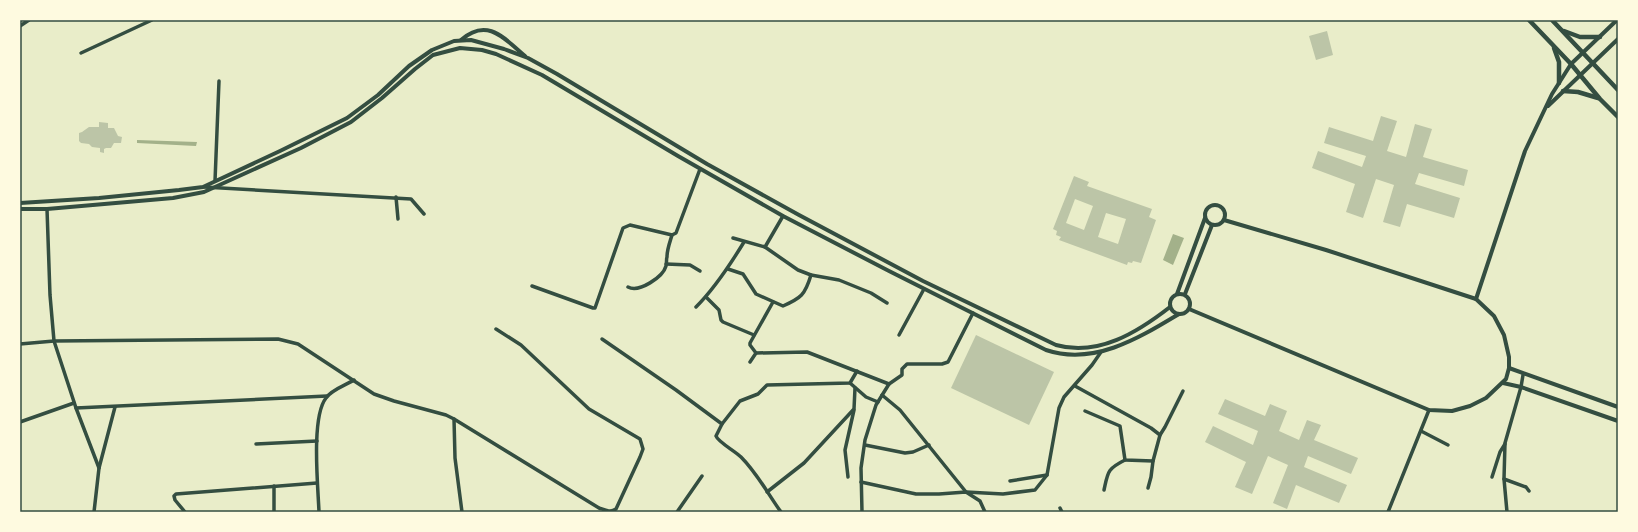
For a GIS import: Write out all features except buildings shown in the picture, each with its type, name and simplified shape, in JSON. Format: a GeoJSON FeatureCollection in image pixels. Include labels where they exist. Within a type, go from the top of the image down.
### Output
{"type":"FeatureCollection","features":[{"type":"Feature","properties":{"kind":"main road"},"geometry":{"type":"LineString","coordinates":[[1529,20],[1554,45],[1600,99],[1618,117]]}},
{"type":"Feature","properties":{"kind":"main road"},"geometry":{"type":"LineString","coordinates":[[1552,20],[1618,90]]}},
{"type":"Feature","properties":{"kind":"main road"},"geometry":{"type":"LineString","coordinates":[[1563,31],[1580,37],[1600,37]]}},
{"type":"Feature","properties":{"kind":"main road"},"geometry":{"type":"LineString","coordinates":[[1554,45],[1559,62],[1559,83]]}},
{"type":"Feature","properties":{"kind":"main road"},"geometry":{"type":"LineString","coordinates":[[1563,91],[1578,92],[1600,99]]}},
{"type":"Feature","properties":{"kind":"street"},"geometry":{"type":"LineString","coordinates":[[20,26],[27,23],[29,20]]}},
{"type":"Feature","properties":{"kind":"street"},"geometry":{"type":"LineString","coordinates":[[81,53],[152,20]]}},
{"type":"Feature","properties":{"kind":"street"},"geometry":{"type":"LineString","coordinates":[[1476,299],[1525,151],[1545,109],[1571,64],[1617,20]]}},
{"type":"Feature","properties":{"kind":"street"},"geometry":{"type":"LineString","coordinates":[[461,40],[474,30],[486,30],[500,35],[528,58]]}},
{"type":"Feature","properties":{"kind":"street"},"geometry":{"type":"LineString","coordinates":[[1545,109],[1618,39]]}},
{"type":"Feature","properties":{"kind":"street"},"geometry":{"type":"LineString","coordinates":[[203,187],[347,118],[378,95],[409,66],[432,50],[442,45],[461,40],[482,42],[528,58],[706,164],[799,215],[946,293],[1041,339],[1062,347],[1092,347],[1126,336],[1151,321],[1170,306],[1171,299],[1177,294],[1205,218],[1206,210],[1211,205],[1221,207],[1224,210],[1224,220],[1219,225],[1212,225],[1208,223],[1205,218]]}},
{"type":"Feature","properties":{"kind":"street"},"geometry":{"type":"LineString","coordinates":[[20,209],[47,209],[173,198],[200,193],[215,188],[284,156],[351,122],[433,55],[460,48],[486,51],[542,75],[700,169],[783,216],[1052,352],[1081,355],[1101,352],[1137,338],[1179,314],[1186,312],[1189,309],[1190,301],[1185,294]]}},
{"type":"Feature","properties":{"kind":"street"},"geometry":{"type":"LineString","coordinates":[[215,181],[219,81]]}},
{"type":"Feature","properties":{"kind":"street"},"geometry":{"type":"LineString","coordinates":[[628,287],[634,290],[642,288],[660,275],[666,268],[672,235],[676,233],[700,169]]}},
{"type":"Feature","properties":{"kind":"street"},"geometry":{"type":"LineString","coordinates":[[20,203],[115,196],[203,187],[396,197],[411,199],[424,214]]}},
{"type":"Feature","properties":{"kind":"street"},"geometry":{"type":"LineString","coordinates":[[396,197],[398,219]]}},
{"type":"Feature","properties":{"kind":"street"},"geometry":{"type":"LineString","coordinates":[[47,209],[50,296],[54,341],[74,403],[99,468]]}},
{"type":"Feature","properties":{"kind":"street"},"geometry":{"type":"LineString","coordinates":[[765,247],[783,216]]}},
{"type":"Feature","properties":{"kind":"street"},"geometry":{"type":"LineString","coordinates":[[1189,309],[1429,410],[1452,411],[1470,406],[1486,398],[1506,379],[1509,368],[1509,357],[1504,335],[1494,316],[1476,299],[1326,250],[1224,220]]}},
{"type":"Feature","properties":{"kind":"street"},"geometry":{"type":"LineString","coordinates":[[532,286],[595,308],[622,228],[630,225],[672,235]]}},
{"type":"Feature","properties":{"kind":"street"},"geometry":{"type":"LineString","coordinates":[[1185,294],[1212,225]]}},
{"type":"Feature","properties":{"kind":"street"},"geometry":{"type":"LineString","coordinates":[[733,238],[765,247],[798,270],[811,275],[839,280],[871,292],[887,303]]}},
{"type":"Feature","properties":{"kind":"street"},"geometry":{"type":"LineString","coordinates":[[696,307],[706,297],[728,268],[744,242]]}},
{"type":"Feature","properties":{"kind":"street"},"geometry":{"type":"LineString","coordinates":[[870,261],[873,254]]}},
{"type":"Feature","properties":{"kind":"street"},"geometry":{"type":"LineString","coordinates":[[666,264],[690,265],[700,271]]}},
{"type":"Feature","properties":{"kind":"street"},"geometry":{"type":"LineString","coordinates":[[728,268],[743,274],[756,294],[783,306],[799,298],[807,289],[811,275]]}},
{"type":"Feature","properties":{"kind":"street"},"geometry":{"type":"LineString","coordinates":[[899,335],[924,288]]}},
{"type":"Feature","properties":{"kind":"street"},"geometry":{"type":"LineString","coordinates":[[1177,294],[1185,294]]}},
{"type":"Feature","properties":{"kind":"street"},"geometry":{"type":"LineString","coordinates":[[706,297],[720,310],[721,320],[723,322],[754,335]]}},
{"type":"Feature","properties":{"kind":"street"},"geometry":{"type":"LineString","coordinates":[[756,353],[750,345],[773,302]]}},
{"type":"Feature","properties":{"kind":"street"},"geometry":{"type":"LineString","coordinates":[[1170,306],[1175,313],[1179,314]]}},
{"type":"Feature","properties":{"kind":"street"},"geometry":{"type":"LineString","coordinates":[[862,512],[861,482],[864,445],[878,402],[889,384],[902,375],[902,368],[906,364],[942,364],[948,362],[973,313]]}},
{"type":"Feature","properties":{"kind":"street"},"geometry":{"type":"LineString","coordinates":[[20,344],[54,341],[278,339],[298,344],[374,394],[446,415],[599,508],[608,511],[616,509],[638,464],[643,449],[640,439],[590,409],[521,345],[496,329]]}},
{"type":"Feature","properties":{"kind":"street"},"geometry":{"type":"LineString","coordinates":[[602,339],[722,424]]}},
{"type":"Feature","properties":{"kind":"street"},"geometry":{"type":"LineString","coordinates":[[756,353],[807,352],[889,384]]}},
{"type":"Feature","properties":{"kind":"street"},"geometry":{"type":"LineString","coordinates":[[861,482],[916,494],[966,492],[1003,494],[1035,490],[1047,475],[1059,408],[1064,397],[1075,386],[1101,352]]}},
{"type":"Feature","properties":{"kind":"street"},"geometry":{"type":"LineString","coordinates":[[750,362],[756,353]]}},
{"type":"Feature","properties":{"kind":"street"},"geometry":{"type":"LineString","coordinates":[[1509,368],[1523,375],[1618,407]]}},
{"type":"Feature","properties":{"kind":"street"},"geometry":{"type":"LineString","coordinates":[[850,383],[857,371]]}},
{"type":"Feature","properties":{"kind":"street"},"geometry":{"type":"LineString","coordinates":[[1492,477],[1500,452],[1505,443],[1523,375]]}},
{"type":"Feature","properties":{"kind":"street"},"geometry":{"type":"LineString","coordinates":[[319,512],[317,483],[317,421],[321,405],[327,396],[354,380]]}},
{"type":"Feature","properties":{"kind":"street"},"geometry":{"type":"LineString","coordinates":[[781,512],[747,463],[735,451],[716,437],[722,424],[740,401],[758,394],[767,385],[850,383],[866,397],[878,402]]}},
{"type":"Feature","properties":{"kind":"street"},"geometry":{"type":"LineString","coordinates":[[1503,383],[1521,387],[1618,421]]}},
{"type":"Feature","properties":{"kind":"street"},"geometry":{"type":"LineString","coordinates":[[1075,386],[1151,428],[1160,435]]}},
{"type":"Feature","properties":{"kind":"street"},"geometry":{"type":"LineString","coordinates":[[848,477],[845,450],[854,409],[855,388]]}},
{"type":"Feature","properties":{"kind":"street"},"geometry":{"type":"LineString","coordinates":[[1148,488],[1151,477],[1152,461],[1160,435],[1183,391]]}},
{"type":"Feature","properties":{"kind":"street"},"geometry":{"type":"LineString","coordinates":[[882,395],[900,410],[966,492],[980,501],[985,512]]}},
{"type":"Feature","properties":{"kind":"street"},"geometry":{"type":"LineString","coordinates":[[76,408],[327,396]]}},
{"type":"Feature","properties":{"kind":"street"},"geometry":{"type":"LineString","coordinates":[[20,422],[74,403]]}},
{"type":"Feature","properties":{"kind":"street"},"geometry":{"type":"LineString","coordinates":[[94,512],[99,468],[115,407]]}},
{"type":"Feature","properties":{"kind":"street"},"geometry":{"type":"LineString","coordinates":[[767,492],[804,463],[854,409]]}},
{"type":"Feature","properties":{"kind":"street"},"geometry":{"type":"LineString","coordinates":[[1085,410],[1120,426],[1125,460]]}},
{"type":"Feature","properties":{"kind":"street"},"geometry":{"type":"LineString","coordinates":[[1388,512],[1429,410]]}},
{"type":"Feature","properties":{"kind":"street"},"geometry":{"type":"LineString","coordinates":[[454,419],[455,458],[462,512]]}},
{"type":"Feature","properties":{"kind":"street"},"geometry":{"type":"LineString","coordinates":[[1421,431],[1448,445]]}},
{"type":"Feature","properties":{"kind":"street"},"geometry":{"type":"LineString","coordinates":[[256,444],[317,441]]}},
{"type":"Feature","properties":{"kind":"street"},"geometry":{"type":"LineString","coordinates":[[1505,443],[1504,479],[1507,512]]}},
{"type":"Feature","properties":{"kind":"street"},"geometry":{"type":"LineString","coordinates":[[864,445],[905,453],[913,452],[929,445]]}},
{"type":"Feature","properties":{"kind":"street"},"geometry":{"type":"LineString","coordinates":[[1104,490],[1108,473],[1112,467],[1125,460],[1152,461]]}},
{"type":"Feature","properties":{"kind":"street"},"geometry":{"type":"LineString","coordinates":[[1010,481],[1047,475]]}},
{"type":"Feature","properties":{"kind":"street"},"geometry":{"type":"LineString","coordinates":[[677,512],[702,476]]}},
{"type":"Feature","properties":{"kind":"street"},"geometry":{"type":"LineString","coordinates":[[1504,479],[1526,487],[1529,491]]}},
{"type":"Feature","properties":{"kind":"street"},"geometry":{"type":"LineString","coordinates":[[185,512],[175,500],[174,496],[176,494],[317,483]]}},
{"type":"Feature","properties":{"kind":"street"},"geometry":{"type":"LineString","coordinates":[[274,486],[274,512]]}},
{"type":"Feature","properties":{"kind":"shaded area"},"geometry":{"type":"Polygon","coordinates":[[[137,140],[197,142],[196,146],[137,143],[137,140]]]}},
{"type":"Feature","properties":{"kind":"shaded area"},"geometry":{"type":"Polygon","coordinates":[[[1173,234],[1184,238],[1173,265],[1163,260],[1173,234]]]}}]}
